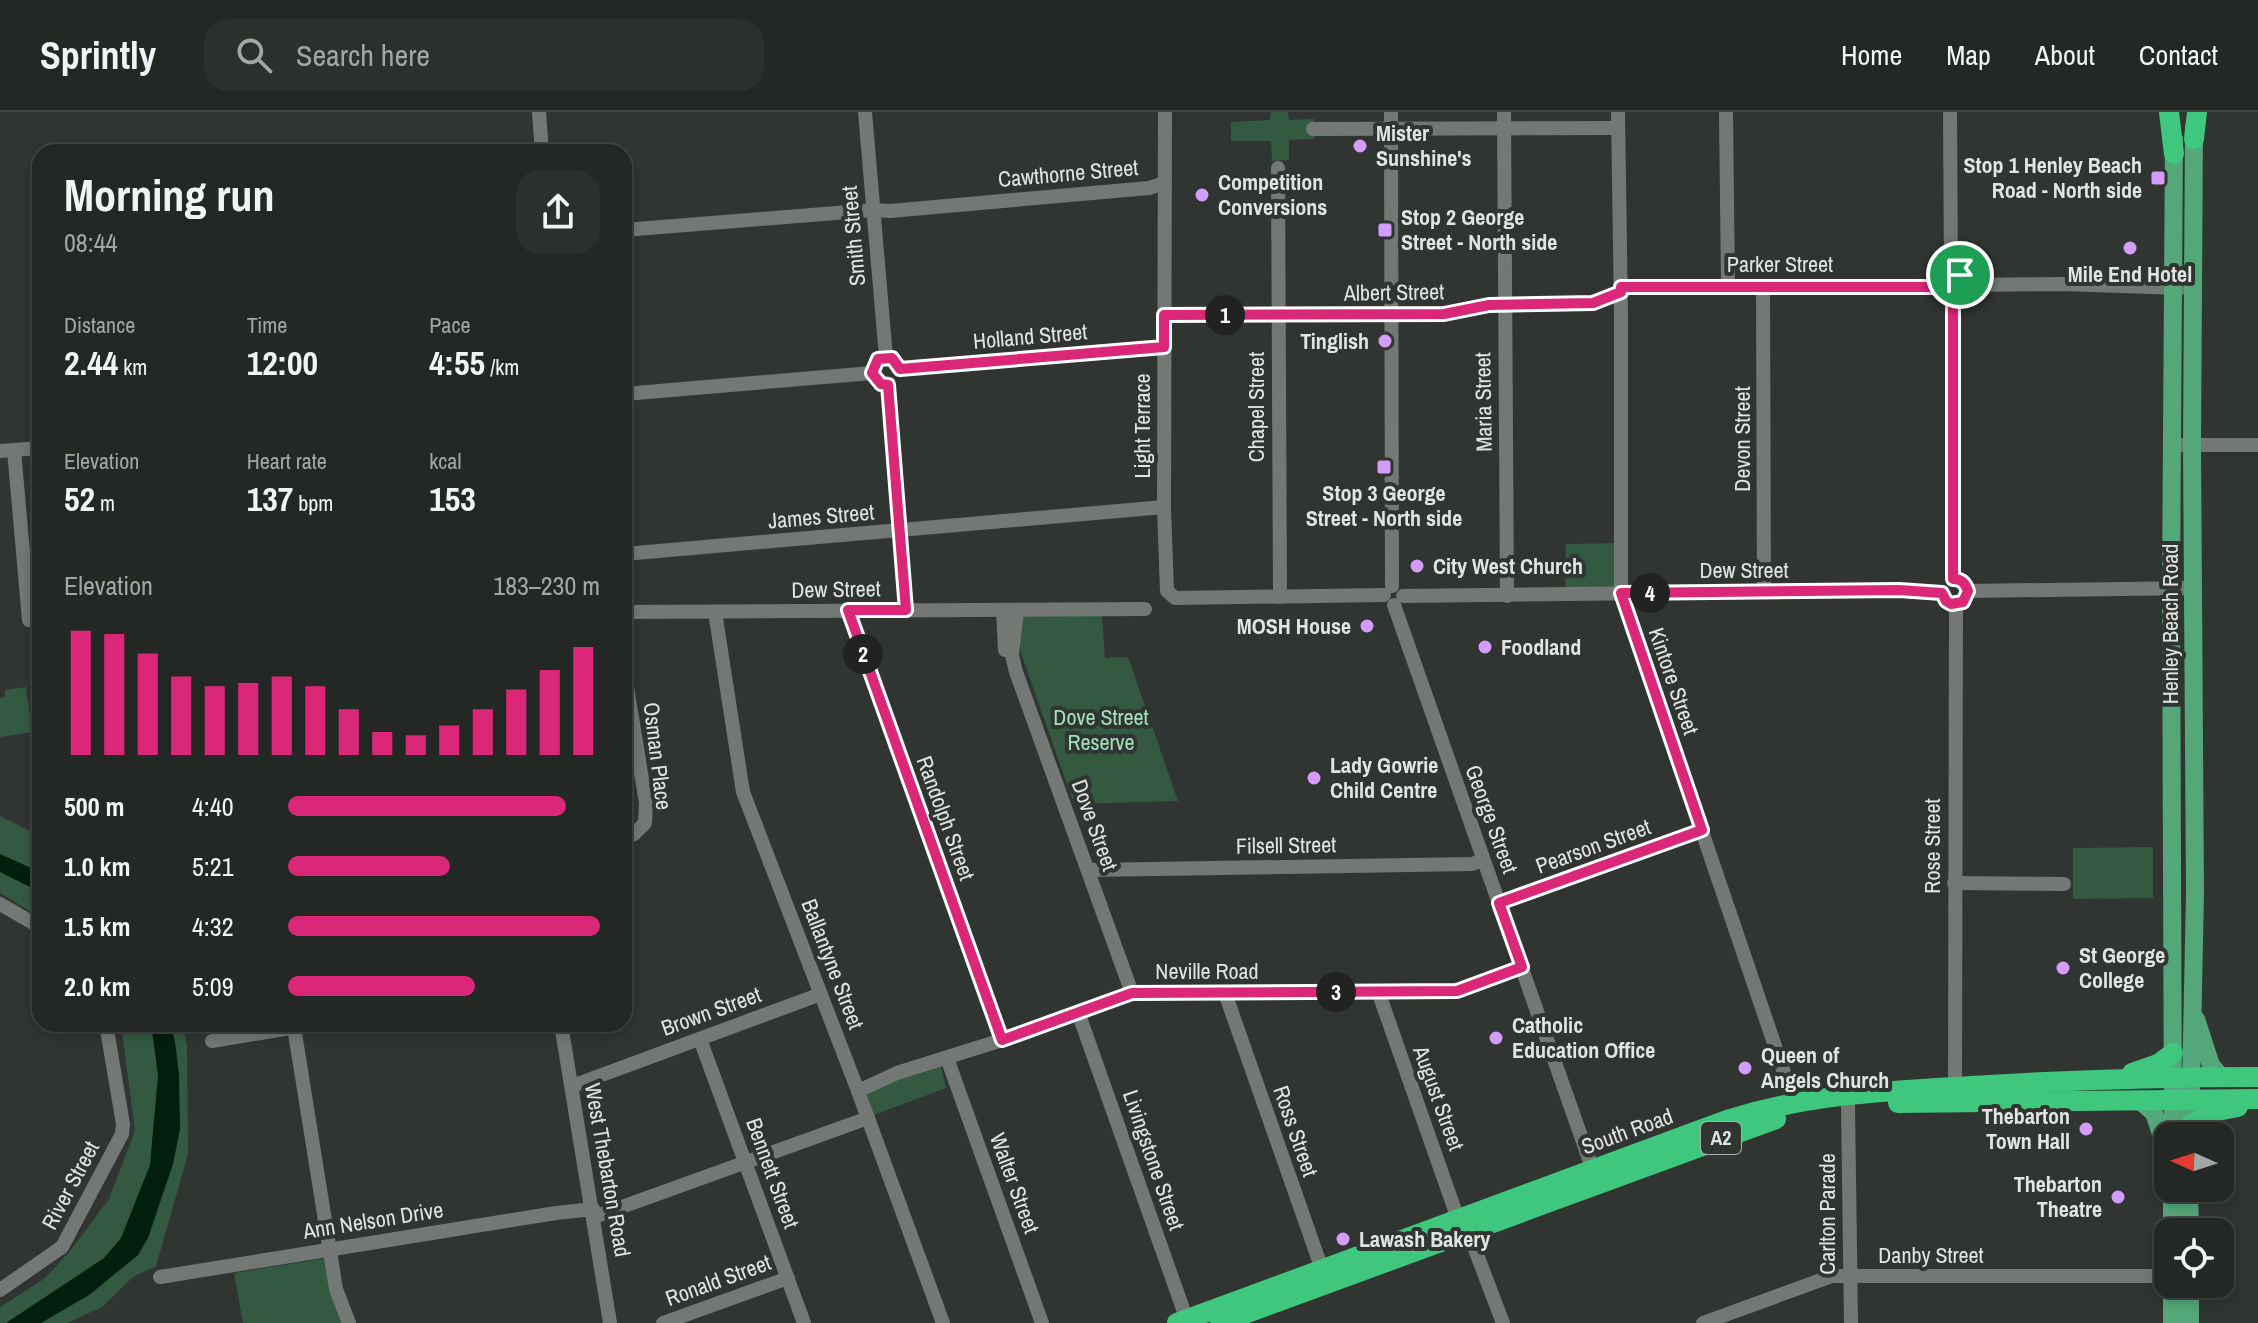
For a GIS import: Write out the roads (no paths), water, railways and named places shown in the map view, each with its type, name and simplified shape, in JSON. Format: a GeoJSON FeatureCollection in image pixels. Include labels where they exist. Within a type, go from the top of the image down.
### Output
{"type":"FeatureCollection","features":[{"type":"Feature","properties":{"kind":"highway"},"geometry":{"type":"LineString","coordinates":[[2169,112],[2174,154]]}},
{"type":"Feature","properties":{"kind":"highway"},"geometry":{"type":"LineString","coordinates":[[2194,139],[2196,112]]}},
{"type":"Feature","properties":{"kind":"highway"},"geometry":{"type":"LineString","coordinates":[[2113,1079],[2158,1064],[2173,1053]]}},
{"type":"Feature","properties":{"kind":"highway","name":"South Road"},"geometry":{"type":"LineString","coordinates":[[1595,1176],[1775,1119],[1848,1105],[2113,1079],[2258,1077]]}},
{"type":"Feature","properties":{"kind":"highway","name":"South Road"},"geometry":{"type":"LineString","coordinates":[[1184,1322],[1324,1277],[1595,1176],[1730,1119],[1794,1102],[1869,1091],[2258,1101]]}},
{"type":"Feature","properties":{"kind":"highway"},"geometry":{"type":"LineString","coordinates":[[2200,1122],[2217,1111],[2258,1101]]}},
{"type":"Feature","properties":{"kind":"highway","name":"South Road"},"geometry":{"type":"LineString","coordinates":[[1220,1323],[1324,1277]]}},
{"type":"Feature","properties":{"kind":"main road","name":"Henley Beach Road"},"geometry":{"type":"LineString","coordinates":[[2176,112],[2171,588],[2173,1053],[2182,1078]]}},
{"type":"Feature","properties":{"kind":"main road","name":"Henley Beach Road"},"geometry":{"type":"LineString","coordinates":[[2183,1122],[2182,1078],[2192,1005],[2195,892],[2192,445],[2194,139]]}},
{"type":"Feature","properties":{"kind":"main road"},"geometry":{"type":"LineString","coordinates":[[2192,1005],[2211,1065],[2221,1077]]}},
{"type":"Feature","properties":{"kind":"main road"},"geometry":{"type":"LineString","coordinates":[[2139,1100],[2154,1113],[2157,1122]]}},
{"type":"Feature","properties":{"kind":"main road"},"geometry":{"type":"LineString","coordinates":[[2172,1298],[2172,1323]]}},
{"type":"Feature","properties":{"kind":"main road"},"geometry":{"type":"LineString","coordinates":[[2190,1298],[2190,1323]]}},
{"type":"Feature","properties":{"kind":"street"},"geometry":{"type":"LineString","coordinates":[[539,112],[541,144]]}},
{"type":"Feature","properties":{"kind":"street","name":"Smith Street"},"geometry":{"type":"LineString","coordinates":[[865,112],[886,357]]}},
{"type":"Feature","properties":{"kind":"street","name":"Light Terrace"},"geometry":{"type":"LineString","coordinates":[[1165,112],[1164,507],[1165,586],[1171,595]]}},
{"type":"Feature","properties":{"kind":"street","name":"George Street"},"geometry":{"type":"LineString","coordinates":[[1391,112],[1393,596],[1595,1176]]}},
{"type":"Feature","properties":{"kind":"street","name":"Kintore Street"},"geometry":{"type":"LineString","coordinates":[[1618,112],[1621,593],[1794,1102]]}},
{"type":"Feature","properties":{"kind":"street"},"geometry":{"type":"LineString","coordinates":[[1726,112],[1728,286]]}},
{"type":"Feature","properties":{"kind":"street"},"geometry":{"type":"LineString","coordinates":[[1950,112],[1951,273]]}},
{"type":"Feature","properties":{"kind":"street"},"geometry":{"type":"LineString","coordinates":[[1313,129],[1391,129],[1504,119],[1618,128]]}},
{"type":"Feature","properties":{"kind":"street","name":"Maria Street"},"geometry":{"type":"LineString","coordinates":[[1504,119],[1507,596]]}},
{"type":"Feature","properties":{"kind":"street","name":"Chapel Street"},"geometry":{"type":"LineString","coordinates":[[1278,168],[1280,597]]}},
{"type":"Feature","properties":{"kind":"street","name":"Cawthorne Street"},"geometry":{"type":"LineString","coordinates":[[632,229],[890,211],[1149,188],[1165,183]]}},
{"type":"Feature","properties":{"kind":"street"},"geometry":{"type":"LineString","coordinates":[[1951,273],[1960,275],[1966,285],[1961,296],[1954,299],[1944,295],[1940,287],[1942,279],[1951,273]]}},
{"type":"Feature","properties":{"kind":"street"},"geometry":{"type":"LineString","coordinates":[[1966,285],[2192,288]]}},
{"type":"Feature","properties":{"kind":"street","name":"Parker Street"},"geometry":{"type":"LineString","coordinates":[[1621,290],[1728,286],[1940,287]]}},
{"type":"Feature","properties":{"kind":"street","name":"Devon Street"},"geometry":{"type":"LineString","coordinates":[[1763,286],[1764,592]]}},
{"type":"Feature","properties":{"kind":"street","name":"Albert Street"},"geometry":{"type":"LineString","coordinates":[[1164,315],[1444,314],[1489,305],[1593,303],[1621,290]]}},
{"type":"Feature","properties":{"kind":"street"},"geometry":{"type":"LineString","coordinates":[[1953,579],[1954,299]]}},
{"type":"Feature","properties":{"kind":"street","name":"Holland Street"},"geometry":{"type":"LineString","coordinates":[[900,369],[1164,347]]}},
{"type":"Feature","properties":{"kind":"street"},"geometry":{"type":"LineString","coordinates":[[886,357],[892,358],[900,369],[895,382],[888,385],[881,384],[872,373],[878,359],[886,357]]}},
{"type":"Feature","properties":{"kind":"street"},"geometry":{"type":"LineString","coordinates":[[632,393],[872,373]]}},
{"type":"Feature","properties":{"kind":"street"},"geometry":{"type":"LineString","coordinates":[[888,385],[906,610]]}},
{"type":"Feature","properties":{"kind":"street"},"geometry":{"type":"LineString","coordinates":[[2172,445],[2258,445]]}},
{"type":"Feature","properties":{"kind":"street"},"geometry":{"type":"LineString","coordinates":[[32,448],[7,450],[32,602]]}},
{"type":"Feature","properties":{"kind":"street","name":"James Street"},"geometry":{"type":"LineString","coordinates":[[632,553],[1164,507]]}},
{"type":"Feature","properties":{"kind":"street"},"geometry":{"type":"LineString","coordinates":[[1953,579],[1963,581],[1968,591],[1963,602],[1956,605],[1946,601],[1942,593],[1944,585],[1953,579]]}},
{"type":"Feature","properties":{"kind":"street"},"geometry":{"type":"LineString","coordinates":[[1968,591],[2193,588]]}},
{"type":"Feature","properties":{"kind":"street","name":"Dew Street"},"geometry":{"type":"LineString","coordinates":[[1171,595],[1175,598],[1507,596],[1899,590],[1942,593]]}},
{"type":"Feature","properties":{"kind":"street","name":"Rose Street"},"geometry":{"type":"LineString","coordinates":[[1955,1094],[1956,605]]}},
{"type":"Feature","properties":{"kind":"street","name":"Dew Street"},"geometry":{"type":"LineString","coordinates":[[632,612],[1145,609]]}},
{"type":"Feature","properties":{"kind":"street","name":"Randolph Street"},"geometry":{"type":"LineString","coordinates":[[848,610],[1002,1040]]}},
{"type":"Feature","properties":{"kind":"street","name":"Dove Street"},"geometry":{"type":"LineString","coordinates":[[1010,610],[1003,643],[1132,993]]}},
{"type":"Feature","properties":{"kind":"street","name":"Ballantyne Street"},"geometry":{"type":"LineString","coordinates":[[715,612],[743,792],[943,1323]]}},
{"type":"Feature","properties":{"kind":"street","name":"Osman Place"},"geometry":{"type":"LineString","coordinates":[[632,718],[646,803],[645,823],[632,835]]}},
{"type":"Feature","properties":{"kind":"street","name":"Pearson Street"},"geometry":{"type":"LineString","coordinates":[[1499,903],[1702,830]]}},
{"type":"Feature","properties":{"kind":"street","name":"Filsell Street"},"geometry":{"type":"LineString","coordinates":[[1088,870],[1472,864],[1483,860]]}},
{"type":"Feature","properties":{"kind":"street"},"geometry":{"type":"LineString","coordinates":[[1954,883],[2064,884]]}},
{"type":"Feature","properties":{"kind":"street"},"geometry":{"type":"LineString","coordinates":[[0,904],[32,922]]}},
{"type":"Feature","properties":{"kind":"street","name":"Neville Road"},"geometry":{"type":"LineString","coordinates":[[858,1091],[897,1073],[1002,1040],[1132,993],[1457,991],[1522,967]]}},
{"type":"Feature","properties":{"kind":"street","name":"August Street"},"geometry":{"type":"LineString","coordinates":[[1378,991],[1463,1225],[1503,1323]]}},
{"type":"Feature","properties":{"kind":"street","name":"Ross Street"},"geometry":{"type":"LineString","coordinates":[[1225,993],[1324,1277]]}},
{"type":"Feature","properties":{"kind":"street","name":"Brown Street"},"geometry":{"type":"LineString","coordinates":[[572,1086],[821,994]]}},
{"type":"Feature","properties":{"kind":"street","name":"Livingstone Street"},"geometry":{"type":"LineString","coordinates":[[1078,1012],[1184,1322]]}},
{"type":"Feature","properties":{"kind":"street","name":"River Street"},"geometry":{"type":"LineString","coordinates":[[0,1290],[62,1247],[122,1134],[123,1124],[107,1032]]}},
{"type":"Feature","properties":{"kind":"street"},"geometry":{"type":"LineString","coordinates":[[212,1041],[265,1032]]}},
{"type":"Feature","properties":{"kind":"street"},"geometry":{"type":"LineString","coordinates":[[295,1032],[336,1289],[349,1323]]}},
{"type":"Feature","properties":{"kind":"street","name":"West Thebarton Road"},"geometry":{"type":"LineString","coordinates":[[562,1032],[610,1323]]}},
{"type":"Feature","properties":{"kind":"street","name":"Bennett Street"},"geometry":{"type":"LineString","coordinates":[[700,1039],[804,1323]]}},
{"type":"Feature","properties":{"kind":"street","name":"Walter Street"},"geometry":{"type":"LineString","coordinates":[[947,1058],[1042,1323]]}},
{"type":"Feature","properties":{"kind":"street","name":"Carlton Parade"},"geometry":{"type":"LineString","coordinates":[[1848,1105],[1851,1323]]}},
{"type":"Feature","properties":{"kind":"street","name":"Ann Nelson Drive"},"geometry":{"type":"LineString","coordinates":[[160,1277],[556,1213],[594,1213],[868,1118]]}},
{"type":"Feature","properties":{"kind":"street","name":"Danby Street"},"geometry":{"type":"LineString","coordinates":[[1703,1323],[1832,1276],[2154,1276]]}},
{"type":"Feature","properties":{"kind":"street","name":"Ronald Street"},"geometry":{"type":"LineString","coordinates":[[663,1323],[788,1278]]}},
{"type":"Feature","properties":{"kind":"place","name":"Mister Sunshine's"},"geometry":{"type":"Point","coordinates":[1360,146]}},
{"type":"Feature","properties":{"kind":"place","name":"Stop 1 Henley Beach Road - North side"},"geometry":{"type":"Point","coordinates":[2158,178]}},
{"type":"Feature","properties":{"kind":"place","name":"Competition Conversions"},"geometry":{"type":"Point","coordinates":[1202,195]}},
{"type":"Feature","properties":{"kind":"place","name":"Stop 2 George Street - North side"},"geometry":{"type":"Point","coordinates":[1385,230]}},
{"type":"Feature","properties":{"kind":"place","name":"Mile End Hotel"},"geometry":{"type":"Point","coordinates":[2130,248]}},
{"type":"Feature","properties":{"kind":"place","name":"Tinglish"},"geometry":{"type":"Point","coordinates":[1385,341]}},
{"type":"Feature","properties":{"kind":"place","name":"Stop 3 George Street - North side"},"geometry":{"type":"Point","coordinates":[1384,467]}},
{"type":"Feature","properties":{"kind":"place","name":"City West Church"},"geometry":{"type":"Point","coordinates":[1417,566]}},
{"type":"Feature","properties":{"kind":"place","name":"MOSH House"},"geometry":{"type":"Point","coordinates":[1367,626]}},
{"type":"Feature","properties":{"kind":"place","name":"Foodland"},"geometry":{"type":"Point","coordinates":[1485,647]}},
{"type":"Feature","properties":{"kind":"place","name":"Lady Gowrie Child Centre"},"geometry":{"type":"Point","coordinates":[1314,778]}},
{"type":"Feature","properties":{"kind":"place","name":"St George College"},"geometry":{"type":"Point","coordinates":[2063,968]}},
{"type":"Feature","properties":{"kind":"place","name":"Catholic Education Office"},"geometry":{"type":"Point","coordinates":[1496,1038]}},
{"type":"Feature","properties":{"kind":"place","name":"Queen of Angels Church"},"geometry":{"type":"Point","coordinates":[1745,1068]}},
{"type":"Feature","properties":{"kind":"place","name":"Thebarton Town Hall"},"geometry":{"type":"Point","coordinates":[2086,1129]}},
{"type":"Feature","properties":{"kind":"place","name":"Thebarton Theatre"},"geometry":{"type":"Point","coordinates":[2118,1197]}},
{"type":"Feature","properties":{"kind":"place","name":"Lawash Bakery"},"geometry":{"type":"Point","coordinates":[1343,1239]}},
{"type":"Feature","properties":{"kind":"park label","name":"Dove Street Reserve"},"geometry":{"type":"Point","coordinates":[1101,730]}}]}
